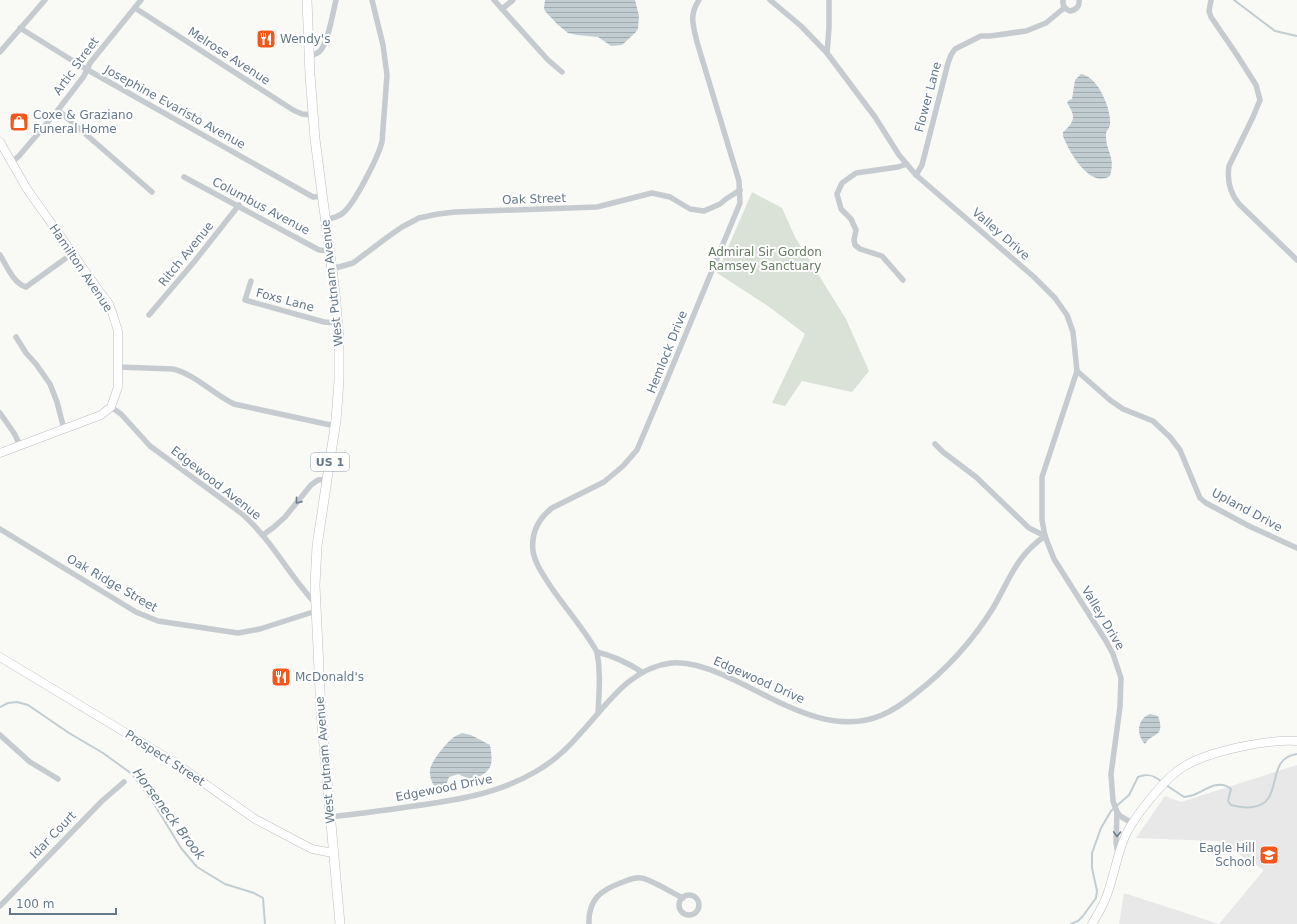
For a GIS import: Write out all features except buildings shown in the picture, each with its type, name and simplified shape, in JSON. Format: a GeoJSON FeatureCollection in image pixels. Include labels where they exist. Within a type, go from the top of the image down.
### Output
{"type":"FeatureCollection","features":[{"type":"Feature","properties":{"kind":"main road","name":"West Putnam Avenue"},"geometry":{"type":"LineString","coordinates":[[307,0],[308,56],[313,115],[330,251],[340,355],[335,426],[316,558],[315,607],[321,712],[340,924]]}},
{"type":"Feature","properties":{"kind":"main road","name":"Hamilton Avenue"},"geometry":{"type":"LineString","coordinates":[[0,142],[27,189],[109,304],[118,331],[118,387],[111,406]]}},
{"type":"Feature","properties":{"kind":"main road"},"geometry":{"type":"LineString","coordinates":[[0,453],[96,418],[111,406]]}},
{"type":"Feature","properties":{"kind":"main road","name":"Prospect Street"},"geometry":{"type":"LineString","coordinates":[[0,657],[174,762],[254,819],[312,849],[333,853]]}},
{"type":"Feature","properties":{"kind":"main road"},"geometry":{"type":"LineString","coordinates":[[1092,924],[1108,892],[1118,856],[1132,823],[1168,779],[1182,768],[1206,757],[1266,742],[1284,740],[1297,741]]}},
{"type":"Feature","properties":{"kind":"street"},"geometry":{"type":"LineString","coordinates":[[0,52],[45,0]]}},
{"type":"Feature","properties":{"kind":"street","name":"Artic Street"},"geometry":{"type":"LineString","coordinates":[[11,162],[58,110],[84,76],[90,63],[141,0]]}},
{"type":"Feature","properties":{"kind":"street"},"geometry":{"type":"LineString","coordinates":[[308,56],[317,54],[322,48],[327,36],[336,0]]}},
{"type":"Feature","properties":{"kind":"street"},"geometry":{"type":"LineString","coordinates":[[326,220],[344,212],[351,203],[379,151],[382,142],[387,75],[383,45],[372,0]]}},
{"type":"Feature","properties":{"kind":"street"},"geometry":{"type":"LineString","coordinates":[[494,0],[548,60],[562,72]]}},
{"type":"Feature","properties":{"kind":"street"},"geometry":{"type":"LineString","coordinates":[[502,9],[513,0]]}},
{"type":"Feature","properties":{"kind":"street","name":"Hemlock Drive"},"geometry":{"type":"LineString","coordinates":[[598,714],[600,664],[597,652],[542,572],[533,552],[533,540],[535,529],[539,520],[552,508],[604,482],[623,466],[637,450],[663,391],[740,203],[739,181],[699,50],[693,23],[692,16],[694,8],[699,0]]}},
{"type":"Feature","properties":{"kind":"street","name":"Valley Drive"},"geometry":{"type":"LineString","coordinates":[[770,0],[801,26],[827,53],[875,117],[899,155],[916,175],[1034,277],[1055,298],[1067,315],[1075,350],[1075,364],[1077,371],[1042,477],[1042,520],[1045,536],[1054,559],[1073,591],[1096,624],[1113,654],[1121,678],[1120,706],[1111,774],[1116,807],[1116,843],[1118,856]]}},
{"type":"Feature","properties":{"kind":"street"},"geometry":{"type":"LineString","coordinates":[[827,53],[829,0]]}},
{"type":"Feature","properties":{"kind":"street"},"geometry":{"type":"LineString","coordinates":[[1063,0],[1064,8]]}},
{"type":"Feature","properties":{"kind":"street","name":"Flower Lane"},"geometry":{"type":"LineString","coordinates":[[916,175],[922,165],[950,55],[955,49],[981,36],[1026,32],[1046,23],[1064,8],[1067,10],[1074,10],[1078,6],[1079,0]]}},
{"type":"Feature","properties":{"kind":"street"},"geometry":{"type":"LineString","coordinates":[[1211,0],[1209,10],[1211,17],[1256,85],[1260,100],[1229,166],[1228,173],[1234,199],[1297,260]]}},
{"type":"Feature","properties":{"kind":"street","name":"Melrose Avenue"},"geometry":{"type":"LineString","coordinates":[[134,8],[293,110],[302,114],[313,115]]}},
{"type":"Feature","properties":{"kind":"street","name":"Josephine Evaristo Avenue"},"geometry":{"type":"LineString","coordinates":[[20,28],[86,69],[313,197],[323,196]]}},
{"type":"Feature","properties":{"kind":"street"},"geometry":{"type":"LineString","coordinates":[[58,110],[152,192]]}},
{"type":"Feature","properties":{"kind":"street"},"geometry":{"type":"LineString","coordinates":[[903,280],[882,256],[860,249],[855,245],[854,240],[856,230],[850,219],[840,209],[837,194],[842,183],[856,173],[898,167],[907,164]]}},
{"type":"Feature","properties":{"kind":"street","name":"Columbus Avenue"},"geometry":{"type":"LineString","coordinates":[[184,177],[239,205],[319,250],[330,251]]}},
{"type":"Feature","properties":{"kind":"street","name":"Oak Street"},"geometry":{"type":"LineString","coordinates":[[332,269],[353,262],[402,227],[419,218],[438,214],[455,212],[597,207],[652,194],[670,197],[690,209],[704,211],[720,204],[726,198],[740,190]]}},
{"type":"Feature","properties":{"kind":"street","name":"Ritch Avenue"},"geometry":{"type":"LineString","coordinates":[[149,315],[194,262],[239,205]]}},
{"type":"Feature","properties":{"kind":"street"},"geometry":{"type":"LineString","coordinates":[[0,255],[17,282],[26,287],[73,253]]}},
{"type":"Feature","properties":{"kind":"street","name":"Foxs Lane"},"geometry":{"type":"LineString","coordinates":[[251,281],[245,300],[324,322],[338,323]]}},
{"type":"Feature","properties":{"kind":"street"},"geometry":{"type":"LineString","coordinates":[[16,338],[50,384],[57,402],[64,429]]}},
{"type":"Feature","properties":{"kind":"street"},"geometry":{"type":"LineString","coordinates":[[118,367],[173,369],[181,372],[234,404],[335,426]]}},
{"type":"Feature","properties":{"kind":"street","name":"Upland Drive"},"geometry":{"type":"LineString","coordinates":[[1077,371],[1110,400],[1123,409],[1153,421],[1170,437],[1180,450],[1200,498],[1206,503],[1251,527],[1297,548]]}},
{"type":"Feature","properties":{"kind":"street","name":"Edgewood Avenue"},"geometry":{"type":"LineString","coordinates":[[111,406],[122,414],[150,446],[241,513],[254,525],[263,535],[315,607]]}},
{"type":"Feature","properties":{"kind":"street"},"geometry":{"type":"LineString","coordinates":[[0,413],[14,433],[20,445]]}},
{"type":"Feature","properties":{"kind":"street"},"geometry":{"type":"LineString","coordinates":[[935,444],[943,452],[976,477],[1029,528],[1045,536]]}},
{"type":"Feature","properties":{"kind":"street"},"geometry":{"type":"LineString","coordinates":[[263,535],[285,517],[311,485],[318,480],[328,479]]}},
{"type":"Feature","properties":{"kind":"street","name":"Oak Ridge Street"},"geometry":{"type":"LineString","coordinates":[[0,529],[136,612],[158,621],[238,633],[260,629],[315,607]]}},
{"type":"Feature","properties":{"kind":"street","name":"Edgewood Drive"},"geometry":{"type":"LineString","coordinates":[[330,818],[451,800],[482,794],[518,782],[552,761],[569,746],[626,684],[642,672],[653,667],[672,663],[685,663],[699,666],[728,677],[793,708],[816,717],[839,722],[873,719],[888,712],[906,700],[934,678],[957,656],[973,637],[993,607],[1019,560],[1033,544],[1045,536]]}},
{"type":"Feature","properties":{"kind":"street"},"geometry":{"type":"LineString","coordinates":[[597,652],[610,655],[642,672]]}},
{"type":"Feature","properties":{"kind":"street"},"geometry":{"type":"LineString","coordinates":[[0,735],[30,762],[58,779]]}},
{"type":"Feature","properties":{"kind":"street","name":"Idar Court"},"geometry":{"type":"LineString","coordinates":[[0,906],[102,801],[124,782]]}},
{"type":"Feature","properties":{"kind":"street"},"geometry":{"type":"LineString","coordinates":[[1116,807],[1120,816],[1132,823]]}},
{"type":"Feature","properties":{"kind":"street"},"geometry":{"type":"LineString","coordinates":[[590,924],[589,910],[598,896],[604,890],[632,878],[642,878],[648,880],[683,898]]}},
{"type":"Feature","properties":{"kind":"shaded area"},"geometry":{"type":"Polygon","coordinates":[[[545,0],[635,0],[639,16],[638,29],[622,45],[611,46],[598,37],[568,33],[545,11],[545,0]]]}},
{"type":"Feature","properties":{"kind":"shaded area"},"geometry":{"type":"Polygon","coordinates":[[[1081,74],[1087,76],[1098,87],[1103,95],[1109,111],[1110,125],[1106,135],[1106,142],[1112,169],[1110,176],[1102,179],[1088,173],[1081,167],[1070,151],[1063,136],[1063,132],[1070,125],[1073,119],[1072,112],[1067,103],[1072,99],[1075,80],[1081,74]]]}},
{"type":"Feature","properties":{"kind":"shaded area"},"geometry":{"type":"Polygon","coordinates":[[[1150,714],[1158,716],[1160,728],[1157,734],[1145,744],[1140,736],[1139,728],[1142,720],[1150,714]]]}},
{"type":"Feature","properties":{"kind":"shaded area"},"geometry":{"type":"Polygon","coordinates":[[[462,733],[471,735],[490,745],[492,759],[491,765],[484,774],[480,776],[471,778],[459,774],[449,777],[445,788],[436,790],[430,775],[431,766],[447,743],[462,733]]]}},
{"type":"Feature","properties":{"kind":"shaded area","name":"Eagle Hill School"},"geometry":{"type":"Polygon","coordinates":[[[1297,765],[1297,924],[1219,924],[1264,870],[1218,841],[1136,838],[1165,796],[1181,802],[1297,765]]]}},
{"type":"Feature","properties":{"kind":"shaded area"},"geometry":{"type":"Polygon","coordinates":[[[1124,893],[1219,924],[1119,924],[1124,893]]]}},
{"type":"Feature","properties":{"kind":"green space","name":"Admiral Sir Gordon Ramsey Sanctuary"},"geometry":{"type":"Polygon","coordinates":[[[752,192],[782,208],[795,237],[846,319],[869,371],[852,392],[802,381],[785,406],[772,403],[805,334],[768,306],[717,273],[752,192]]]}},
{"type":"Feature","properties":{"kind":"waterway"},"geometry":{"type":"LineString","coordinates":[[1234,0],[1275,31],[1297,36]]}},
{"type":"Feature","properties":{"kind":"waterway","name":"Horseneck Brook"},"geometry":{"type":"LineString","coordinates":[[0,707],[8,703],[17,702],[28,705],[69,733],[103,753],[132,774],[153,802],[181,848],[197,867],[225,884],[254,893],[263,898],[265,924]]}},
{"type":"Feature","properties":{"kind":"waterway","name":"Horseneck Brook"},"geometry":{"type":"LineString","coordinates":[[1166,785],[1184,797],[1194,795],[1213,786],[1227,786],[1231,789],[1228,801],[1231,805],[1253,807],[1263,804],[1269,798],[1281,763],[1287,757],[1297,754]]}},
{"type":"Feature","properties":{"kind":"waterway","name":"Horseneck Brook"},"geometry":{"type":"LineString","coordinates":[[1071,924],[1078,921],[1083,916],[1096,898],[1097,891],[1092,868],[1092,853],[1101,828],[1111,811],[1129,795],[1138,777],[1150,775],[1162,782]]}},
{"type":"Feature","properties":{"kind":"place","name":"Wendy's"},"geometry":{"type":"Point","coordinates":[266,39]}},
{"type":"Feature","properties":{"kind":"place","name":"Coxe & Graziano Funeral Home"},"geometry":{"type":"Point","coordinates":[19,122]}},
{"type":"Feature","properties":{"kind":"place","name":"McDonald's"},"geometry":{"type":"Point","coordinates":[281,677]}},
{"type":"Feature","properties":{"kind":"place","name":"Eagle Hill School"},"geometry":{"type":"Point","coordinates":[1269,855]}}]}
